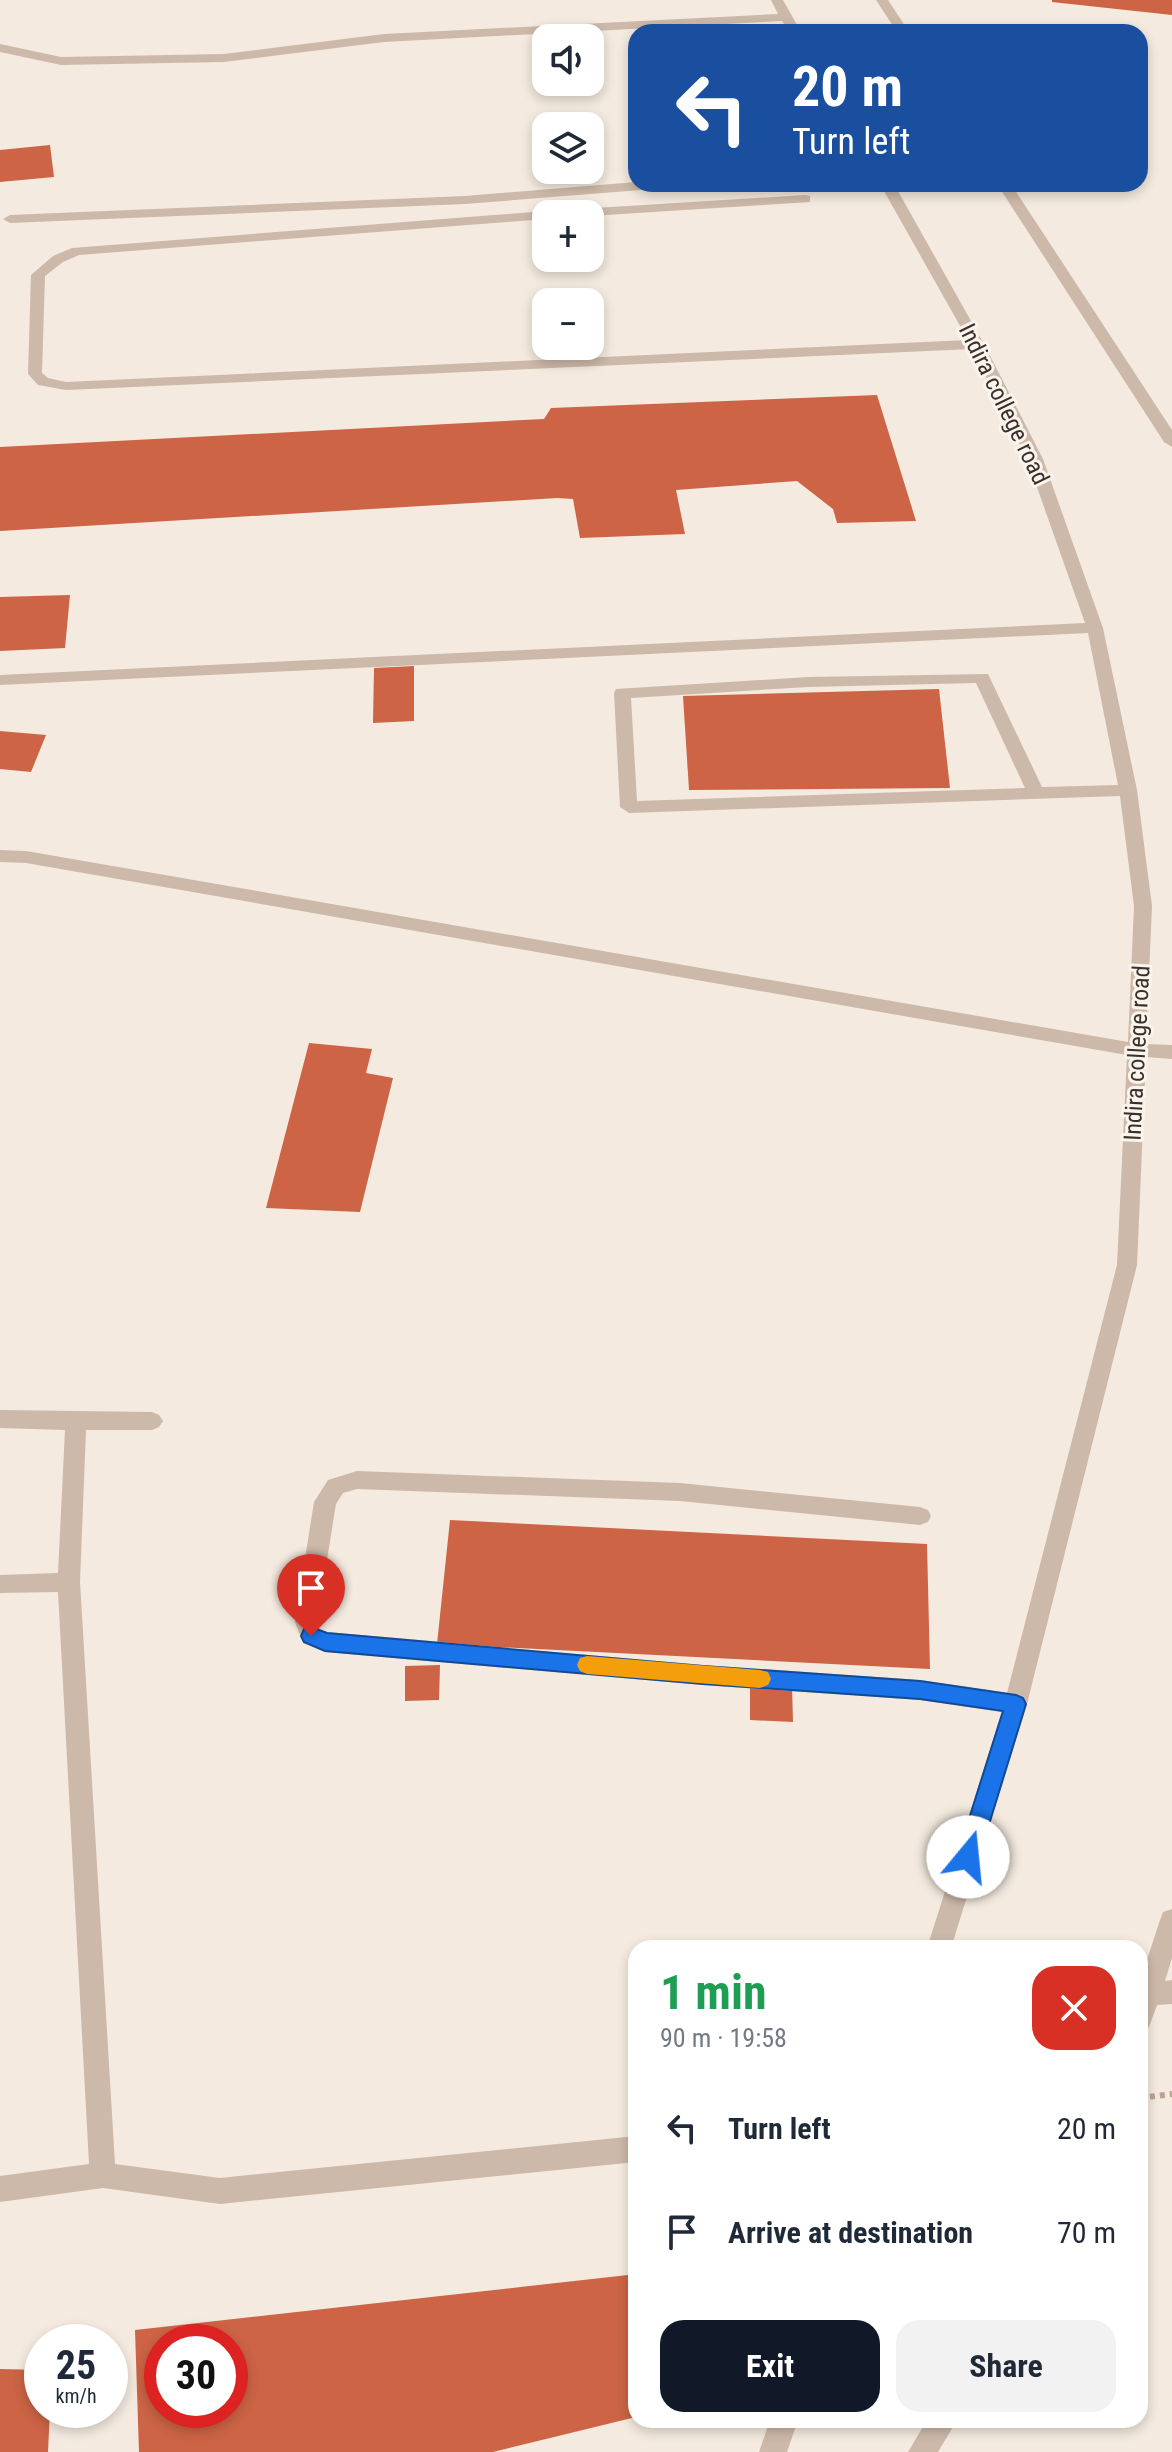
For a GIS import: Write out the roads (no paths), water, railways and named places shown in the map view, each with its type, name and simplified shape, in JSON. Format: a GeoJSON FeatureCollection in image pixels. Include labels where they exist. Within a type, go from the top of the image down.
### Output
{"type":"FeatureCollection","features":[{"type":"Feature","properties":{"kind":"street"},"geometry":{"type":"LineString","coordinates":[[777,0],[790,24]]}},
{"type":"Feature","properties":{"kind":"street"},"geometry":{"type":"LineString","coordinates":[[882,0],[898,24]]}},
{"type":"Feature","properties":{"kind":"street"},"geometry":{"type":"LineString","coordinates":[[652,24],[786,17]]}},
{"type":"Feature","properties":{"kind":"street"},"geometry":{"type":"LineString","coordinates":[[0,48],[61,61],[224,58],[384,38],[628,25]]}},
{"type":"Feature","properties":{"kind":"street"},"geometry":{"type":"LineString","coordinates":[[10,219],[465,200],[628,187]]}},
{"type":"Feature","properties":{"kind":"street","name":"Indira college road"},"geometry":{"type":"LineString","coordinates":[[892,192],[977,344],[1035,459],[1095,628],[1128,790],[1143,906],[1127,1265],[1016,1704],[942,1940]]}},
{"type":"Feature","properties":{"kind":"street"},"geometry":{"type":"LineString","coordinates":[[1009,192],[1172,442]]}},
{"type":"Feature","properties":{"kind":"street"},"geometry":{"type":"LineString","coordinates":[[604,211],[805,199]]}},
{"type":"Feature","properties":{"kind":"street"},"geometry":{"type":"LineString","coordinates":[[532,216],[103,246],[77,251],[58,259],[38,275],[35,374],[47,384],[66,386],[977,344]]}},
{"type":"Feature","properties":{"kind":"street"},"geometry":{"type":"LineString","coordinates":[[0,680],[1095,628]]}},
{"type":"Feature","properties":{"kind":"street"},"geometry":{"type":"LineString","coordinates":[[1036,793],[982,678],[808,682],[622,693],[629,807],[1128,790]]}},
{"type":"Feature","properties":{"kind":"street"},"geometry":{"type":"LineString","coordinates":[[0,856],[41,860],[1137,1050],[1172,1052]]}},
{"type":"Feature","properties":{"kind":"street"},"geometry":{"type":"LineString","coordinates":[[0,1419],[152,1421]]}},
{"type":"Feature","properties":{"kind":"street"},"geometry":{"type":"LineString","coordinates":[[76,1422],[69,1582],[103,2175]]}},
{"type":"Feature","properties":{"kind":"street"},"geometry":{"type":"LineString","coordinates":[[920,1516],[680,1492],[357,1480],[336,1486],[325,1502],[306,1622],[311,1636],[325,1642],[703,1675],[920,1690],[1016,1704]]}},
{"type":"Feature","properties":{"kind":"street"},"geometry":{"type":"LineString","coordinates":[[0,1584],[69,1582]]}},
{"type":"Feature","properties":{"kind":"street"},"geometry":{"type":"LineString","coordinates":[[1160,1993],[1172,1920]]}},
{"type":"Feature","properties":{"kind":"street"},"geometry":{"type":"LineString","coordinates":[[0,2189],[103,2175],[220,2191],[628,2150]]}},
{"type":"Feature","properties":{"kind":"street"},"geometry":{"type":"LineString","coordinates":[[773,2452],[781,2428]]}},
{"type":"Feature","properties":{"kind":"street"},"geometry":{"type":"LineString","coordinates":[[922,2452],[938,2428]]}}]}
